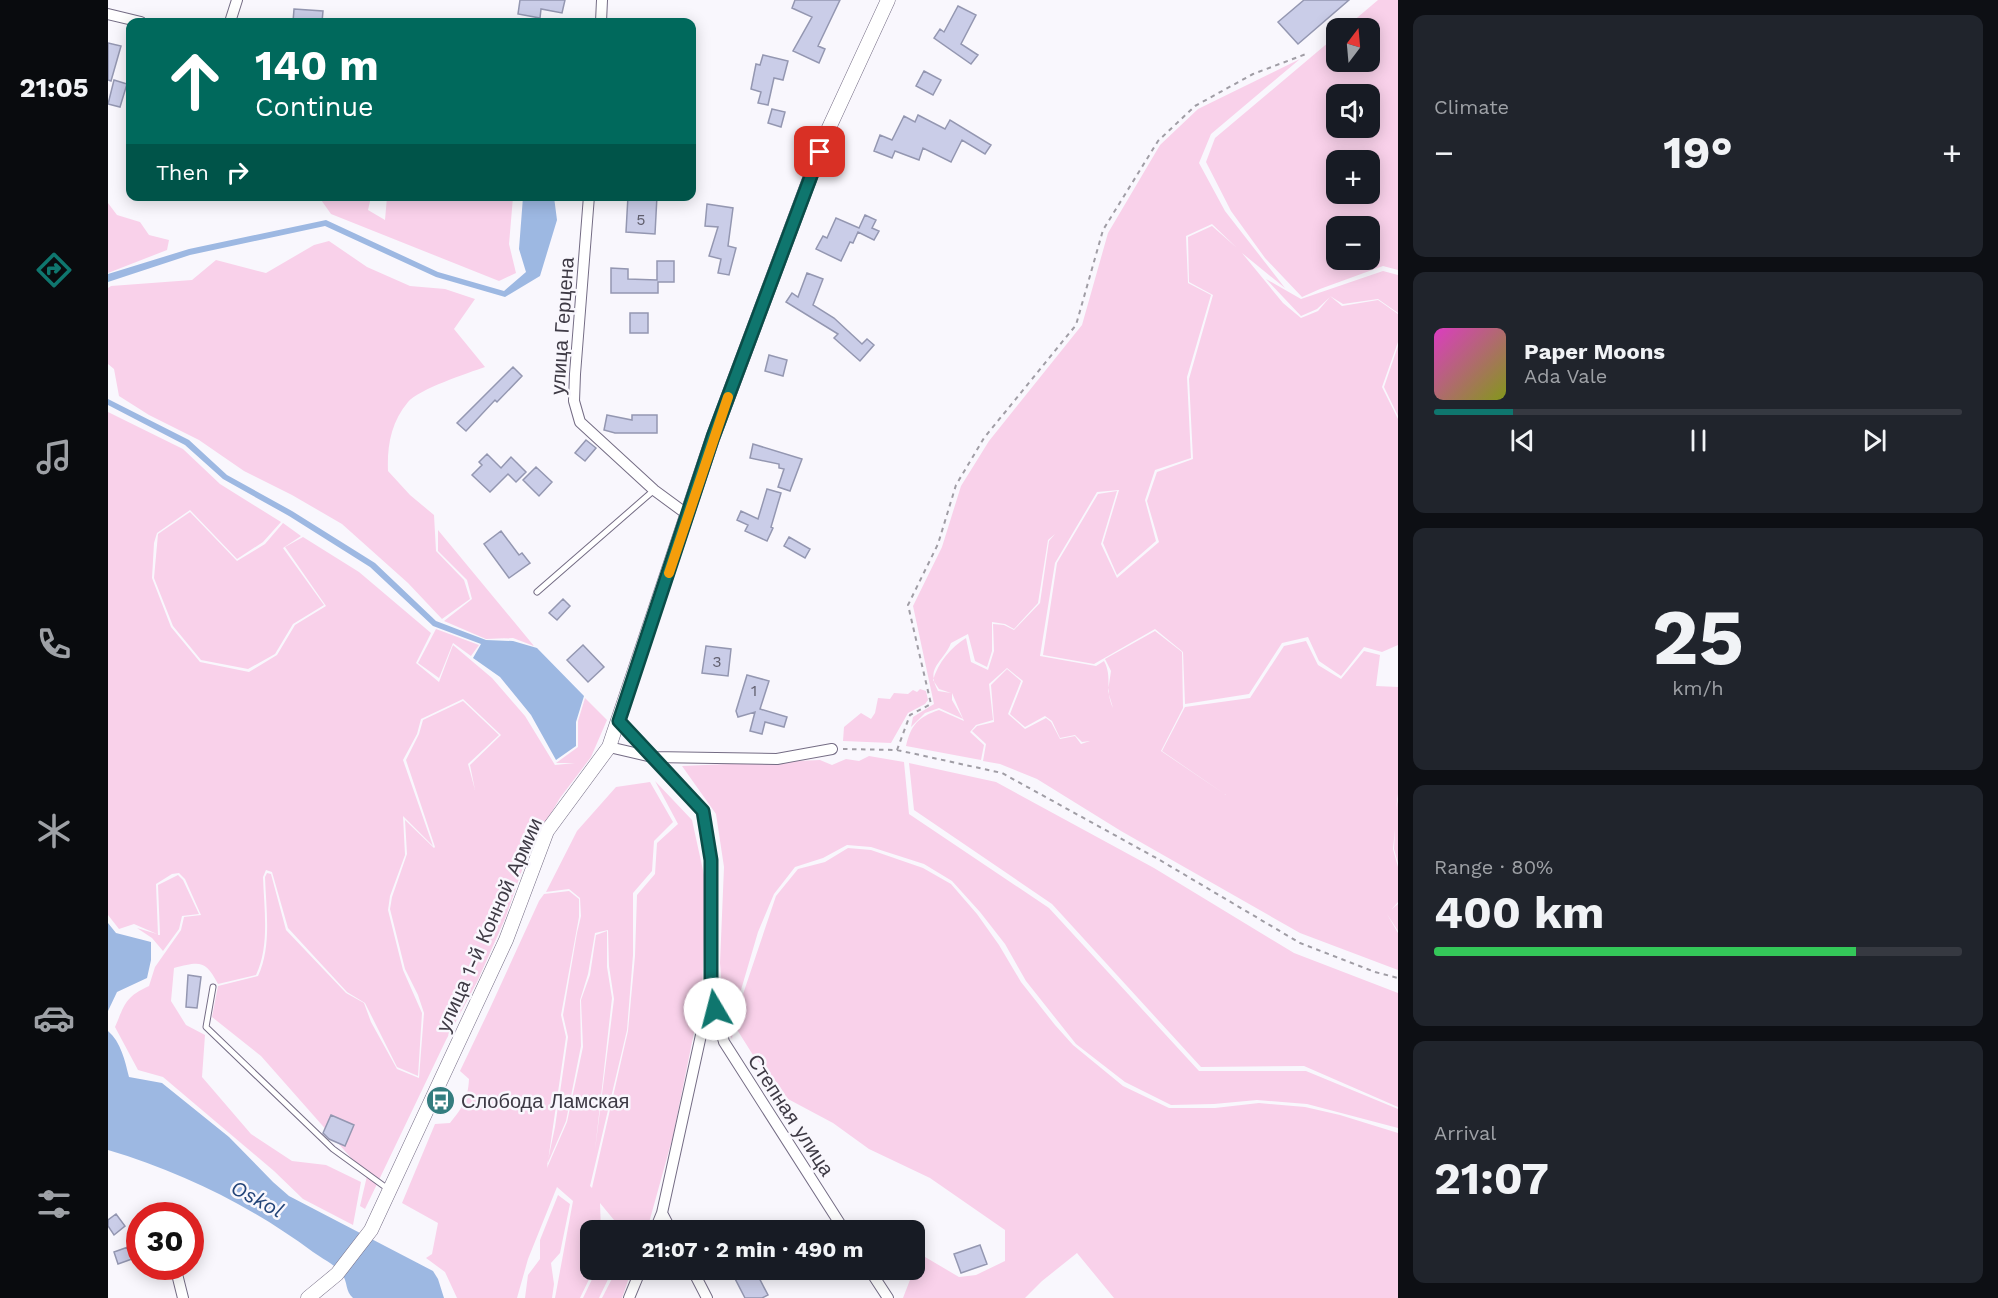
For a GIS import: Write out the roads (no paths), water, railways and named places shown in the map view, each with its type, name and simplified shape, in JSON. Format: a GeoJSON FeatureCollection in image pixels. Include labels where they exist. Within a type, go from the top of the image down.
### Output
{"type":"FeatureCollection","features":[{"type":"Feature","properties":{"kind":"main road","name":"улица 1-й Конной Армии"},"geometry":{"type":"LineString","coordinates":[[308,1298],[337,1274],[371,1230],[506,939],[547,831],[609,747],[713,437],[828,130],[888,0]]}},
{"type":"Feature","properties":{"kind":"street"},"geometry":{"type":"LineString","coordinates":[[231,18],[237,0]]}},
{"type":"Feature","properties":{"kind":"street"},"geometry":{"type":"LineString","coordinates":[[601,18],[602,0]]}},
{"type":"Feature","properties":{"kind":"street"},"geometry":{"type":"LineString","coordinates":[[108,14],[126,18]]}},
{"type":"Feature","properties":{"kind":"street","name":"улица Герцена"},"geometry":{"type":"LineString","coordinates":[[590,201],[574,401],[580,422],[654,490],[688,515]]}},
{"type":"Feature","properties":{"kind":"street","name":"Степная улица"},"geometry":{"type":"LineString","coordinates":[[619,721],[703,811],[711,860],[711,992],[724,1042],[838,1220]]}},
{"type":"Feature","properties":{"kind":"street"},"geometry":{"type":"LineString","coordinates":[[609,747],[652,757],[777,759],[832,749]]}},
{"type":"Feature","properties":{"kind":"street"},"geometry":{"type":"LineString","coordinates":[[659,1220],[711,992]]}},
{"type":"Feature","properties":{"kind":"street"},"geometry":{"type":"LineString","coordinates":[[662,1213],[666,1220]]}},
{"type":"Feature","properties":{"kind":"street"},"geometry":{"type":"LineString","coordinates":[[178,1280],[183,1298]]}},
{"type":"Feature","properties":{"kind":"street"},"geometry":{"type":"LineString","coordinates":[[630,1298],[636,1280]]}},
{"type":"Feature","properties":{"kind":"street"},"geometry":{"type":"LineString","coordinates":[[698,1280],[707,1298]]}},
{"type":"Feature","properties":{"kind":"street"},"geometry":{"type":"LineString","coordinates":[[876,1280],[888,1298]]}},
{"type":"Feature","properties":{"kind":"lane"},"geometry":{"type":"LineString","coordinates":[[537,592],[654,490]]}},
{"type":"Feature","properties":{"kind":"lane"},"geometry":{"type":"LineString","coordinates":[[213,987],[206,1027],[333,1149],[389,1190]]}},
{"type":"Feature","properties":{"kind":"water"},"geometry":{"type":"Polygon","coordinates":[[[523,201],[555,201],[557,220],[540,276],[505,297],[436,277],[325,226],[190,255],[108,282],[108,274],[189,249],[326,220],[438,272],[504,291],[526,272],[519,249],[523,201]]]}},
{"type":"Feature","properties":{"kind":"water"},"geometry":{"type":"Polygon","coordinates":[[[108,399],[189,440],[227,475],[292,511],[375,563],[436,621],[486,640],[513,641],[537,648],[584,696],[576,722],[576,746],[556,760],[531,715],[500,677],[473,658],[481,644],[433,626],[370,567],[289,516],[223,479],[185,445],[108,405],[108,399]]]}},
{"type":"Feature","properties":{"kind":"water"},"geometry":{"type":"Polygon","coordinates":[[[108,923],[116,933],[151,942],[151,960],[147,978],[117,992],[108,1011],[108,923]]]}},
{"type":"Feature","properties":{"kind":"water","name":"Oskol"},"geometry":{"type":"Polygon","coordinates":[[[108,1031],[119,1046],[129,1077],[162,1083],[229,1137],[289,1196],[433,1271],[444,1298],[353,1298],[344,1277],[336,1268],[265,1220],[189,1180],[108,1150],[108,1031]]]}},
{"type":"Feature","properties":{"kind":"place","name":"Слобода Ламская"},"geometry":{"type":"Point","coordinates":[440,1101]}}]}
